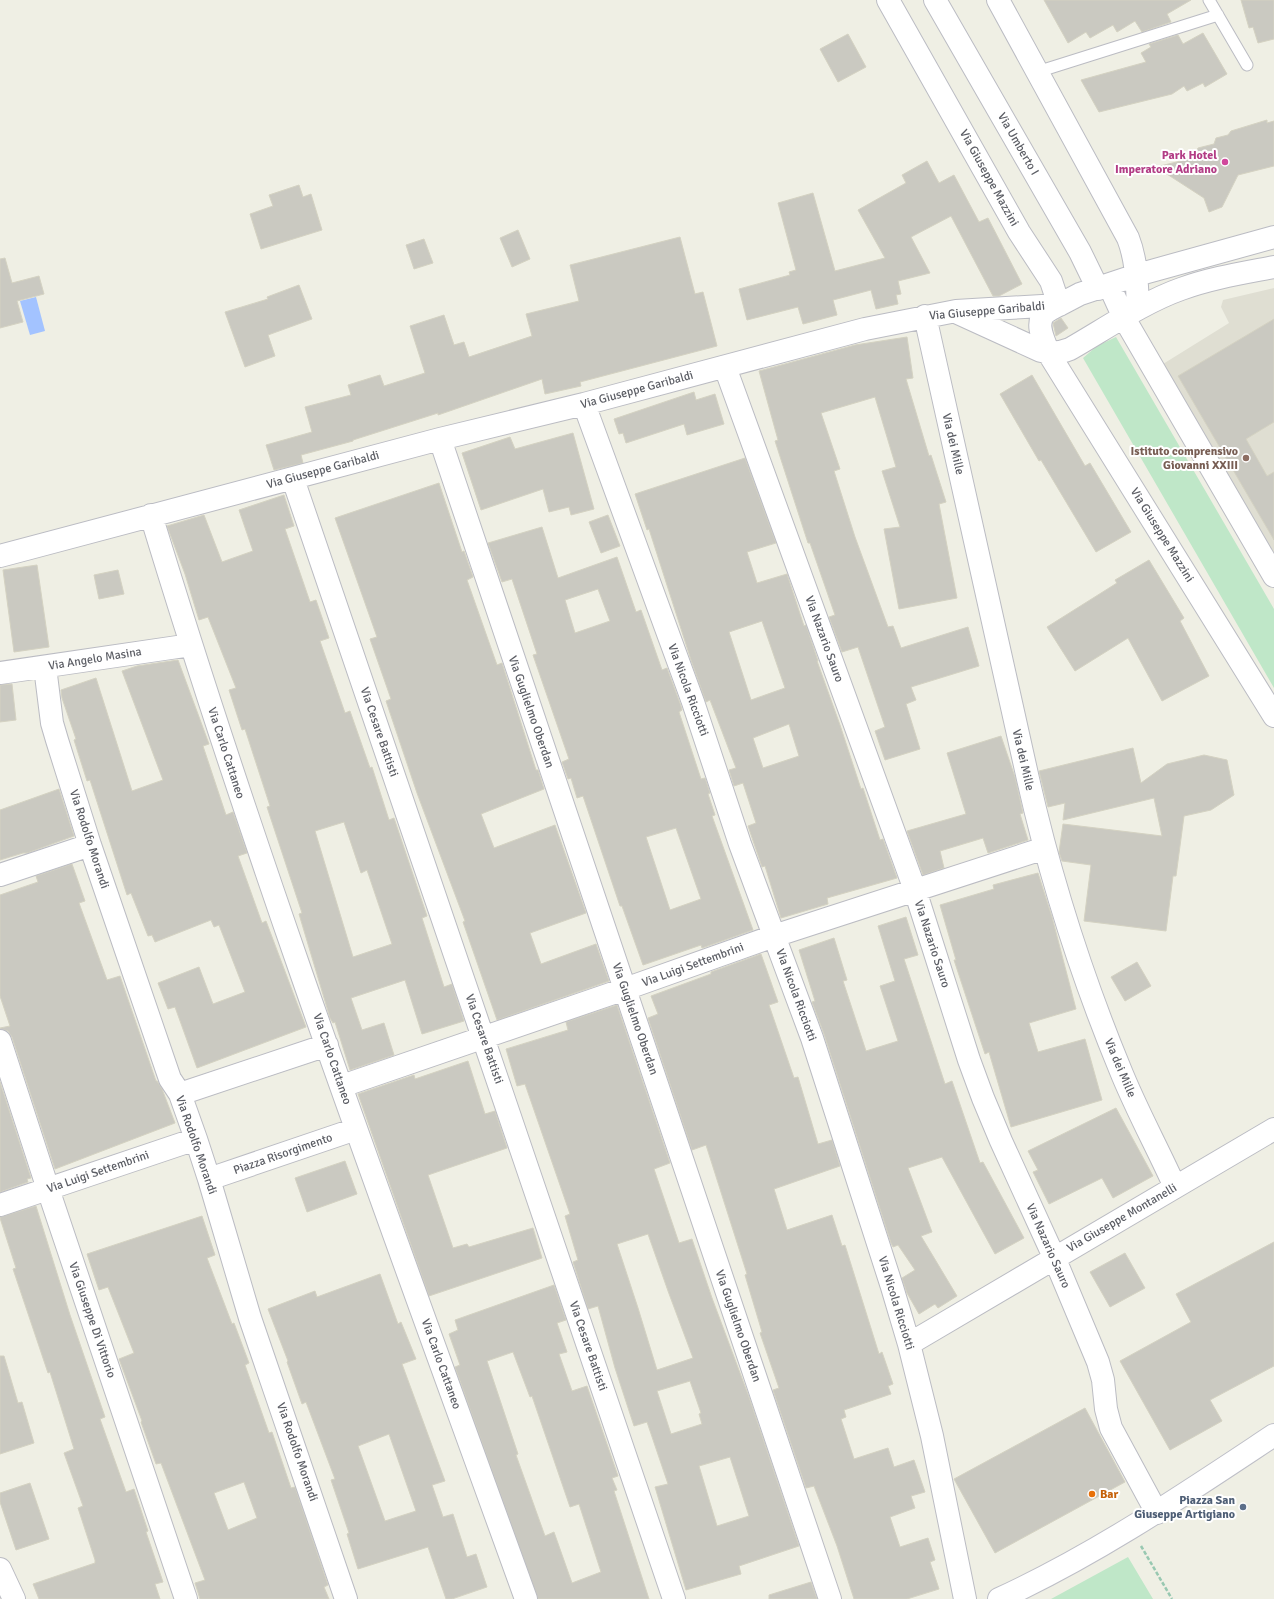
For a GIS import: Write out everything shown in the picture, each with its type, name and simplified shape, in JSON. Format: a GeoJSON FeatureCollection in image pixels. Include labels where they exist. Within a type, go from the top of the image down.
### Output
{"type":"FeatureCollection","features":[{"type":"Feature","properties":{"kind":"street","name":"Via Giuseppe Mazzini"},"geometry":{"type":"LineString","coordinates":[[888,0],[1019,232],[1051,281],[1059,304],[1044,314],[1040,324],[1041,334],[1049,354],[1273,712]]}},
{"type":"Feature","properties":{"kind":"street","name":"Via Umberto I"},"geometry":{"type":"LineString","coordinates":[[935,0],[1080,252],[1103,287]]}},
{"type":"Feature","properties":{"kind":"street"},"geometry":{"type":"LineString","coordinates":[[998,0],[1128,238],[1133,253],[1137,275],[1131,314]]}},
{"type":"Feature","properties":{"kind":"street","name":"Via Giuseppe Garibaldi"},"geometry":{"type":"LineString","coordinates":[[0,556],[440,439],[584,404],[831,338],[925,316],[956,311],[1059,304],[1080,294],[1137,275],[1274,237]]}},
{"type":"Feature","properties":{"kind":"street"},"geometry":{"type":"LineString","coordinates":[[956,311],[1041,351],[1049,354],[1057,353],[1070,349],[1164,296],[1180,289],[1203,282],[1274,267]]}},
{"type":"Feature","properties":{"kind":"street"},"geometry":{"type":"LineString","coordinates":[[1103,287],[1131,314],[1274,576]]}},
{"type":"Feature","properties":{"kind":"street","name":"Via dei Mille"},"geometry":{"type":"LineString","coordinates":[[925,316],[1026,771],[1045,848],[1064,911],[1103,1026],[1128,1087],[1175,1187]]}},
{"type":"Feature","properties":{"kind":"street","name":"Via Nazario Sauro"},"geometry":{"type":"LineString","coordinates":[[725,367],[915,890],[969,1060],[983,1098],[1054,1257],[1100,1367],[1104,1386],[1106,1409],[1111,1428],[1156,1513]]}},
{"type":"Feature","properties":{"kind":"street","name":"Via Nicola Ricciotti"},"geometry":{"type":"LineString","coordinates":[[584,404],[693,702],[740,844],[812,1038],[892,1287],[909,1344],[932,1436],[965,1599]]}},
{"type":"Feature","properties":{"kind":"street","name":"Via Guglielmo Oberdan"},"geometry":{"type":"LineString","coordinates":[[440,439],[830,1599]]}},
{"type":"Feature","properties":{"kind":"street","name":"Via Cesare Battisti"},"geometry":{"type":"LineString","coordinates":[[293,479],[674,1599]]}},
{"type":"Feature","properties":{"kind":"street","name":"Via Carlo Cattaneo"},"geometry":{"type":"LineString","coordinates":[[151,515],[191,645],[261,859],[356,1129],[526,1599]]}},
{"type":"Feature","properties":{"kind":"street","name":"Via Angelo Masina"},"geometry":{"type":"LineString","coordinates":[[0,673],[191,645]]}},
{"type":"Feature","properties":{"kind":"street","name":"Via Rodolfo Morandi"},"geometry":{"type":"LineString","coordinates":[[44,667],[52,723],[90,845],[170,1079],[180,1094],[196,1139],[250,1318],[346,1599]]}},
{"type":"Feature","properties":{"kind":"street"},"geometry":{"type":"LineString","coordinates":[[0,875],[90,845]]}},
{"type":"Feature","properties":{"kind":"street","name":"Via Luigi Settembrini"},"geometry":{"type":"LineString","coordinates":[[342,1086],[484,1038],[774,936],[1045,848]]}},
{"type":"Feature","properties":{"kind":"street","name":"Via Giuseppe Di Vittorio"},"geometry":{"type":"LineString","coordinates":[[0,1041],[48,1189],[186,1599]]}},
{"type":"Feature","properties":{"kind":"street"},"geometry":{"type":"LineString","coordinates":[[180,1094],[327,1044]]}},
{"type":"Feature","properties":{"kind":"street","name":"Piazza Risorgimento"},"geometry":{"type":"LineString","coordinates":[[209,1179],[356,1129]]}},
{"type":"Feature","properties":{"kind":"street","name":"Via Giuseppe Montanelli"},"geometry":{"type":"LineString","coordinates":[[909,1344],[1054,1257],[1274,1129]]}},
{"type":"Feature","properties":{"kind":"street","name":"Via Luigi Settembrini"},"geometry":{"type":"LineString","coordinates":[[0,1205],[196,1139]]}},
{"type":"Feature","properties":{"kind":"street"},"geometry":{"type":"LineString","coordinates":[[999,1599],[1088,1554],[1156,1513],[1274,1435]]}},
{"type":"Feature","properties":{"kind":"street"},"geometry":{"type":"LineString","coordinates":[[0,1569],[14,1599]]}},
{"type":"Feature","properties":{"kind":"lane"},"geometry":{"type":"LineString","coordinates":[[1209,0],[1247,65]]}},
{"type":"Feature","properties":{"kind":"lane"},"geometry":{"type":"LineString","coordinates":[[1037,72],[1218,15]]}},
{"type":"Feature","properties":{"kind":"path"},"geometry":{"type":"LineString","coordinates":[[1130,1528],[1172,1599]]}},
{"type":"Feature","properties":{"kind":"shaded area","name":"Istituto comprensivo Giovanni XXIII"},"geometry":{"type":"Polygon","coordinates":[[[1274,288],[1274,553],[1163,364],[1229,323],[1221,307],[1223,300],[1274,288]]]}},
{"type":"Feature","properties":{"kind":"green space"},"geometry":{"type":"Polygon","coordinates":[[[1116,337],[1274,609],[1274,688],[1083,358],[1097,346],[1116,337]]]}},
{"type":"Feature","properties":{"kind":"green space"},"geometry":{"type":"Polygon","coordinates":[[[1128,1557],[1153,1599],[1051,1599],[1128,1557]]]}},
{"type":"Feature","properties":{"kind":"water"},"geometry":{"type":"Polygon","coordinates":[[[36,297],[45,331],[30,335],[20,301],[36,297]]]}},
{"type":"Feature","properties":{"kind":"building"},"geometry":{"type":"Polygon","coordinates":[[[1044,0],[1191,0],[1167,14],[1171,22],[1142,32],[1135,21],[1117,32],[1113,25],[1090,38],[1086,32],[1068,43],[1044,0]]]}},
{"type":"Feature","properties":{"kind":"building"},"geometry":{"type":"Polygon","coordinates":[[[1241,0],[1274,0],[1274,39],[1258,43],[1253,27],[1249,28],[1241,0]]]}},
{"type":"Feature","properties":{"kind":"building"},"geometry":{"type":"Polygon","coordinates":[[[1203,33],[1227,74],[1205,87],[1203,83],[1187,91],[1184,86],[1172,94],[1099,112],[1081,80],[1146,62],[1141,53],[1151,47],[1149,44],[1178,35],[1183,44],[1203,33]]]}},
{"type":"Feature","properties":{"kind":"building"},"geometry":{"type":"Polygon","coordinates":[[[848,34],[866,67],[838,82],[820,49],[848,34]]]}},
{"type":"Feature","properties":{"kind":"building","name":"Park Hotel Imperatore Adriano"},"geometry":{"type":"Polygon","coordinates":[[[1267,120],[1267,123],[1274,121],[1274,166],[1238,175],[1222,207],[1209,212],[1204,198],[1156,167],[1193,158],[1198,148],[1214,144],[1216,138],[1228,135],[1231,131],[1267,120]]]}},
{"type":"Feature","properties":{"kind":"building"},"geometry":{"type":"Polygon","coordinates":[[[927,161],[939,183],[954,175],[979,222],[988,218],[1022,284],[999,296],[993,296],[951,216],[911,237],[930,273],[898,281],[901,294],[896,295],[898,304],[876,309],[871,290],[833,300],[837,315],[803,324],[798,307],[747,320],[739,289],[790,275],[789,272],[796,270],[778,203],[813,193],[835,271],[885,258],[858,210],[906,183],[902,175],[927,161]]]}},
{"type":"Feature","properties":{"kind":"building"},"geometry":{"type":"Polygon","coordinates":[[[299,185],[303,197],[311,194],[322,230],[261,249],[250,214],[273,206],[269,195],[299,185]]]}},
{"type":"Feature","properties":{"kind":"building"},"geometry":{"type":"Polygon","coordinates":[[[518,230],[530,259],[512,267],[500,238],[518,230]]]}},
{"type":"Feature","properties":{"kind":"building"},"geometry":{"type":"Polygon","coordinates":[[[680,237],[695,294],[703,292],[717,346],[580,382],[581,386],[545,394],[542,379],[438,415],[438,413],[353,441],[301,455],[303,463],[274,470],[266,445],[312,432],[305,407],[351,395],[348,385],[380,375],[384,386],[425,373],[410,326],[444,315],[454,345],[464,342],[469,357],[532,336],[526,314],[579,301],[570,265],[680,237]]]}},
{"type":"Feature","properties":{"kind":"building"},"geometry":{"type":"Polygon","coordinates":[[[424,239],[433,263],[414,269],[406,245],[424,239]]]}},
{"type":"Feature","properties":{"kind":"building"},"geometry":{"type":"Polygon","coordinates":[[[5,258],[12,283],[39,276],[44,294],[17,301],[23,322],[0,328],[0,259],[5,258]]]}},
{"type":"Feature","properties":{"kind":"building"},"geometry":{"type":"Polygon","coordinates":[[[299,285],[312,319],[268,335],[275,356],[245,367],[225,312],[268,299],[267,297],[299,285]]]}},
{"type":"Feature","properties":{"kind":"building"},"geometry":{"type":"Polygon","coordinates":[[[1061,318],[1068,328],[1056,336],[1053,323],[1061,318]]]}},
{"type":"Feature","properties":{"kind":"building","name":"Istituto comprensivo Giovanni XXIII"},"geometry":{"type":"Polygon","coordinates":[[[1274,319],[1274,422],[1246,439],[1267,476],[1274,472],[1274,540],[1178,376],[1274,319]]]}},
{"type":"Feature","properties":{"kind":"building"},"geometry":{"type":"Polygon","coordinates":[[[907,337],[913,378],[906,379],[929,456],[931,455],[946,502],[939,504],[957,598],[899,609],[884,529],[900,527],[882,471],[896,467],[875,397],[821,413],[840,469],[834,471],[855,537],[888,627],[893,626],[901,648],[968,627],[979,666],[911,687],[916,700],[906,704],[920,749],[885,760],[875,731],[885,727],[858,647],[842,652],[829,617],[835,615],[810,543],[808,543],[775,441],[778,440],[759,371],[855,345],[907,337]]]}},
{"type":"Feature","properties":{"kind":"building"},"geometry":{"type":"Polygon","coordinates":[[[1032,375],[1085,466],[1090,463],[1131,532],[1096,552],[1041,460],[1039,461],[1000,394],[1032,375]]]}},
{"type":"Feature","properties":{"kind":"building"},"geometry":{"type":"Polygon","coordinates":[[[694,392],[696,400],[715,394],[724,424],[687,435],[684,424],[626,443],[623,433],[619,434],[614,419],[694,392]]]}},
{"type":"Feature","properties":{"kind":"building"},"geometry":{"type":"Polygon","coordinates":[[[573,433],[594,509],[571,515],[569,507],[549,512],[543,489],[481,510],[462,453],[510,437],[515,449],[573,433]]]}},
{"type":"Feature","properties":{"kind":"building"},"geometry":{"type":"Polygon","coordinates":[[[745,458],[776,543],[747,552],[757,583],[787,574],[804,626],[806,625],[861,789],[863,788],[880,840],[883,839],[897,878],[827,898],[828,904],[781,918],[765,866],[762,867],[748,826],[756,823],[743,783],[734,786],[729,770],[736,768],[710,700],[706,702],[649,529],[647,530],[635,494],[745,458]],[[762,621],[729,632],[751,700],[785,688],[762,621]],[[789,724],[753,738],[763,768],[799,756],[789,724]]]}},
{"type":"Feature","properties":{"kind":"building"},"geometry":{"type":"Polygon","coordinates":[[[439,483],[462,552],[464,551],[473,577],[467,580],[497,665],[502,663],[536,770],[538,770],[544,789],[481,814],[494,848],[555,825],[586,913],[530,933],[541,964],[596,944],[609,981],[497,1020],[463,922],[465,921],[417,793],[386,701],[391,699],[370,639],[377,637],[335,518],[439,483]]]}},
{"type":"Feature","properties":{"kind":"building"},"geometry":{"type":"Polygon","coordinates":[[[284,495],[294,526],[285,529],[310,602],[316,600],[329,638],[320,641],[345,713],[350,711],[370,768],[372,767],[389,820],[394,818],[427,916],[422,918],[444,987],[452,984],[464,1021],[422,1034],[405,980],[351,998],[362,1030],[384,1023],[394,1055],[350,1070],[335,1022],[333,1023],[330,1018],[299,914],[302,913],[267,807],[270,806],[245,729],[242,730],[229,690],[236,688],[208,617],[199,620],[185,574],[167,526],[204,515],[222,562],[253,551],[239,510],[284,495]],[[344,822],[315,831],[353,957],[392,944],[367,870],[361,873],[344,822]]]}},
{"type":"Feature","properties":{"kind":"building"},"geometry":{"type":"Polygon","coordinates":[[[608,515],[620,546],[601,553],[589,522],[608,515]]]}},
{"type":"Feature","properties":{"kind":"building"},"geometry":{"type":"Polygon","coordinates":[[[542,527],[558,578],[617,557],[636,612],[641,610],[662,670],[667,668],[681,706],[682,710],[679,712],[701,779],[705,778],[710,793],[708,794],[715,815],[712,816],[753,930],[702,948],[701,945],[643,965],[622,906],[620,906],[583,796],[577,798],[571,778],[568,779],[562,762],[569,759],[533,655],[537,654],[512,579],[502,582],[488,543],[542,527]],[[598,589],[565,600],[575,633],[610,621],[598,589]],[[676,828],[646,837],[670,910],[701,899],[676,828]]]}},
{"type":"Feature","properties":{"kind":"building"},"geometry":{"type":"Polygon","coordinates":[[[1149,560],[1184,618],[1180,621],[1209,676],[1162,701],[1128,638],[1075,671],[1047,627],[1117,583],[1115,580],[1149,560]]]}},
{"type":"Feature","properties":{"kind":"building"},"geometry":{"type":"Polygon","coordinates":[[[37,565],[49,647],[14,652],[3,570],[37,565]]]}},
{"type":"Feature","properties":{"kind":"building"},"geometry":{"type":"Polygon","coordinates":[[[118,570],[124,594],[99,599],[94,575],[118,570]]]}},
{"type":"Feature","properties":{"kind":"building"},"geometry":{"type":"Polygon","coordinates":[[[178,660],[209,744],[203,746],[226,815],[233,812],[247,853],[238,856],[262,923],[266,921],[306,1027],[197,1068],[175,1007],[168,1009],[158,983],[199,967],[213,1004],[245,992],[219,925],[214,927],[211,920],[155,942],[152,935],[148,936],[131,893],[127,895],[90,780],[87,781],[74,740],[76,739],[62,698],[61,690],[96,678],[132,791],[163,780],[122,671],[137,666],[178,660]]]}},
{"type":"Feature","properties":{"kind":"building"},"geometry":{"type":"Polygon","coordinates":[[[12,684],[16,720],[0,722],[0,685],[12,684]]]}},
{"type":"Feature","properties":{"kind":"building"},"geometry":{"type":"Polygon","coordinates":[[[1001,736],[1015,777],[1023,813],[1020,814],[1028,840],[988,853],[983,838],[940,851],[944,868],[923,875],[907,831],[966,814],[947,753],[1001,736]]]}},
{"type":"Feature","properties":{"kind":"building"},"geometry":{"type":"Polygon","coordinates":[[[1133,748],[1141,783],[1167,764],[1204,755],[1227,760],[1234,795],[1211,810],[1184,816],[1176,876],[1173,876],[1166,931],[1084,921],[1091,865],[1062,861],[1059,852],[1063,824],[1162,836],[1154,798],[1063,820],[1065,803],[1048,807],[1039,771],[1133,748]]]}},
{"type":"Feature","properties":{"kind":"building"},"geometry":{"type":"Polygon","coordinates":[[[59,789],[74,836],[27,853],[0,860],[0,810],[59,789]]]}},
{"type":"Feature","properties":{"kind":"building"},"geometry":{"type":"Polygon","coordinates":[[[72,864],[85,901],[79,903],[107,980],[120,976],[156,1081],[162,1089],[175,1123],[55,1169],[12,1037],[8,1031],[0,1029],[10,1026],[0,996],[0,895],[38,882],[36,876],[72,864]]]}},
{"type":"Feature","properties":{"kind":"building"},"geometry":{"type":"Polygon","coordinates":[[[1038,873],[1052,917],[1076,1009],[1029,1023],[1038,1052],[1085,1039],[1102,1100],[1011,1127],[989,1052],[985,1054],[954,960],[956,960],[940,905],[994,889],[993,885],[1038,873]]]}},
{"type":"Feature","properties":{"kind":"building"},"geometry":{"type":"Polygon","coordinates":[[[906,917],[918,955],[904,959],[945,1084],[952,1081],[980,1163],[983,1162],[1024,1238],[995,1254],[942,1157],[908,1168],[932,1232],[921,1236],[957,1296],[938,1308],[935,1304],[919,1314],[907,1293],[902,1278],[915,1270],[898,1245],[893,1247],[891,1243],[824,1034],[812,1002],[815,1001],[799,950],[834,938],[847,980],[843,981],[866,1051],[898,1041],[880,986],[895,981],[878,926],[906,917]]]}},
{"type":"Feature","properties":{"kind":"building"},"geometry":{"type":"Polygon","coordinates":[[[761,954],[778,1002],[769,1005],[794,1078],[798,1077],[818,1144],[832,1140],[840,1166],[774,1189],[787,1230],[832,1215],[842,1246],[845,1245],[879,1354],[882,1352],[893,1384],[888,1386],[891,1394],[844,1410],[846,1417],[841,1419],[854,1459],[888,1448],[894,1467],[914,1460],[925,1492],[911,1496],[915,1508],[890,1517],[900,1547],[928,1538],[935,1560],[930,1562],[939,1589],[907,1599],[854,1599],[837,1546],[814,1486],[806,1488],[773,1390],[779,1388],[760,1333],[762,1332],[745,1275],[747,1274],[706,1145],[692,1150],[648,1018],[658,1014],[651,996],[761,954]]]}},
{"type":"Feature","properties":{"kind":"building"},"geometry":{"type":"Polygon","coordinates":[[[1137,962],[1151,986],[1125,1001],[1111,977],[1137,962]]]}},
{"type":"Feature","properties":{"kind":"building"},"geometry":{"type":"Polygon","coordinates":[[[617,1005],[670,1163],[654,1169],[679,1243],[692,1239],[712,1298],[749,1397],[799,1546],[739,1566],[741,1574],[686,1590],[655,1487],[668,1484],[647,1422],[634,1426],[615,1368],[598,1306],[588,1309],[573,1262],[578,1260],[565,1216],[570,1214],[525,1084],[517,1086],[506,1049],[568,1030],[566,1022],[617,1005]],[[648,1234],[617,1244],[657,1370],[693,1358],[648,1234]],[[690,1381],[657,1391],[671,1434],[702,1424],[699,1414],[701,1413],[690,1381]],[[730,1457],[699,1466],[717,1526],[749,1516],[730,1457]]]}},
{"type":"Feature","properties":{"kind":"building"},"geometry":{"type":"Polygon","coordinates":[[[468,1061],[485,1114],[495,1111],[507,1148],[428,1175],[453,1248],[467,1244],[469,1247],[533,1228],[542,1258],[429,1296],[358,1094],[414,1075],[415,1079],[468,1061]]]}},
{"type":"Feature","properties":{"kind":"building"},"geometry":{"type":"Polygon","coordinates":[[[0,1082],[31,1178],[27,1179],[28,1182],[0,1192],[0,1082]]]}},
{"type":"Feature","properties":{"kind":"building"},"geometry":{"type":"Polygon","coordinates":[[[1116,1108],[1153,1176],[1113,1198],[1102,1178],[1049,1204],[1033,1172],[1038,1170],[1028,1151],[1116,1108]]]}},
{"type":"Feature","properties":{"kind":"building"},"geometry":{"type":"Polygon","coordinates":[[[345,1161],[357,1194],[307,1212],[295,1178],[345,1161]]]}},
{"type":"Feature","properties":{"kind":"building"},"geometry":{"type":"Polygon","coordinates":[[[36,1206],[70,1315],[105,1417],[100,1419],[126,1492],[134,1489],[148,1531],[146,1532],[163,1582],[155,1584],[160,1599],[39,1599],[33,1584],[95,1563],[78,1508],[83,1506],[64,1453],[74,1449],[50,1372],[48,1373],[13,1269],[16,1268],[0,1218],[36,1206]]]}},
{"type":"Feature","properties":{"kind":"building"},"geometry":{"type":"Polygon","coordinates":[[[202,1216],[215,1255],[207,1258],[232,1324],[234,1323],[249,1363],[245,1365],[269,1433],[272,1432],[291,1488],[295,1487],[328,1585],[324,1587],[329,1599],[200,1599],[195,1583],[205,1580],[161,1463],[156,1464],[119,1359],[134,1353],[108,1287],[99,1290],[87,1254],[202,1216]],[[244,1482],[214,1493],[228,1530],[257,1518],[244,1482]]]}},
{"type":"Feature","properties":{"kind":"building"},"geometry":{"type":"Polygon","coordinates":[[[1274,1242],[1274,1366],[1210,1400],[1222,1421],[1170,1450],[1120,1361],[1191,1322],[1176,1294],[1274,1242]]]}},
{"type":"Feature","properties":{"kind":"building"},"geometry":{"type":"Polygon","coordinates":[[[1125,1253],[1145,1288],[1110,1307],[1090,1272],[1125,1253]]]}},
{"type":"Feature","properties":{"kind":"building"},"geometry":{"type":"Polygon","coordinates":[[[380,1274],[398,1324],[401,1322],[416,1359],[402,1364],[445,1481],[432,1485],[443,1517],[453,1514],[467,1557],[476,1554],[487,1587],[452,1599],[446,1599],[428,1547],[358,1569],[347,1534],[349,1533],[331,1480],[335,1479],[306,1402],[302,1404],[287,1362],[288,1361],[268,1309],[315,1291],[317,1297],[380,1274]],[[389,1434],[358,1446],[385,1521],[416,1511],[389,1434]]]}},
{"type":"Feature","properties":{"kind":"building"},"geometry":{"type":"Polygon","coordinates":[[[554,1285],[566,1320],[557,1323],[567,1352],[559,1354],[572,1391],[587,1386],[618,1476],[612,1478],[617,1490],[614,1491],[649,1599],[538,1599],[455,1367],[460,1365],[449,1334],[458,1330],[455,1320],[554,1285]],[[513,1352],[487,1361],[518,1454],[516,1455],[545,1536],[554,1532],[572,1583],[601,1572],[579,1504],[570,1507],[532,1396],[530,1397],[513,1352]]]}},
{"type":"Feature","properties":{"kind":"building"},"geometry":{"type":"Polygon","coordinates":[[[0,1356],[4,1356],[18,1403],[22,1402],[34,1443],[0,1454],[0,1356]]]}},
{"type":"Feature","properties":{"kind":"building"},"geometry":{"type":"Polygon","coordinates":[[[1085,1408],[1125,1482],[995,1553],[954,1479],[1085,1408]]]}},
{"type":"Feature","properties":{"kind":"building"},"geometry":{"type":"Polygon","coordinates":[[[30,1483],[49,1539],[16,1550],[0,1502],[0,1493],[30,1483]]]}},
{"type":"Feature","properties":{"kind":"building"},"geometry":{"type":"Polygon","coordinates":[[[811,1582],[817,1599],[769,1599],[769,1595],[811,1582]]]}},
{"type":"Feature","properties":{"kind":"place","name":"Park Hotel Imperatore Adriano"},"geometry":{"type":"Point","coordinates":[1225,162]}},
{"type":"Feature","properties":{"kind":"place","name":"Istituto comprensivo Giovanni XXIII"},"geometry":{"type":"Point","coordinates":[1246,458]}},
{"type":"Feature","properties":{"kind":"place","name":"Bar"},"geometry":{"type":"Point","coordinates":[1092,1494]}},
{"type":"Feature","properties":{"kind":"place","name":"Piazza San Giuseppe Artigiano"},"geometry":{"type":"Point","coordinates":[1243,1507]}}]}
